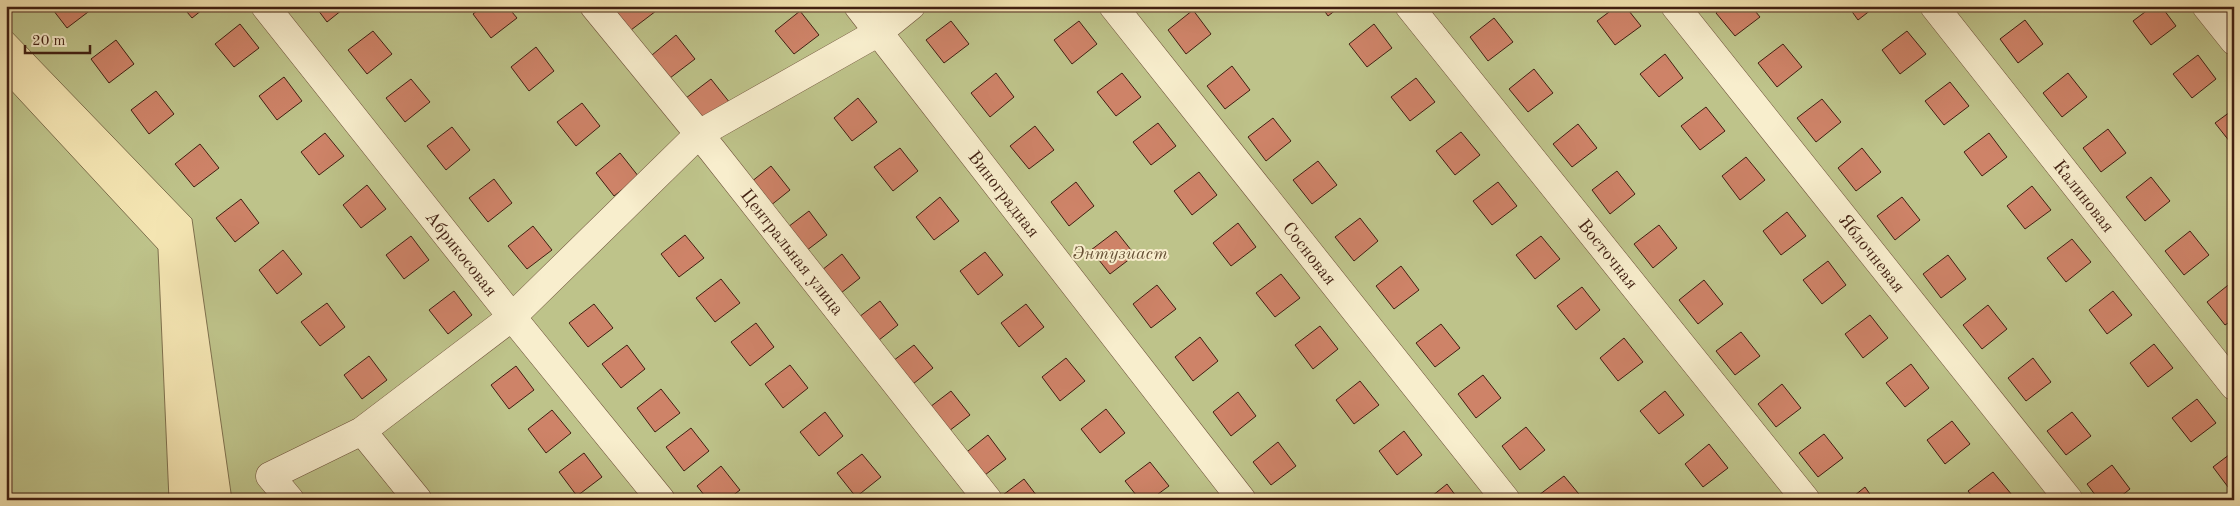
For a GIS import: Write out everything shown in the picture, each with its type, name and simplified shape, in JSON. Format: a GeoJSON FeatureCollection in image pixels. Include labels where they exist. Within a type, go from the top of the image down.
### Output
{"type":"FeatureCollection","features":[{"type":"Feature","properties":{"kind":"street","name":"Абрикосовая"},"geometry":{"type":"LineString","coordinates":[[265,6],[512,317],[661,500]]}},
{"type":"Feature","properties":{"kind":"street","name":"Центральная улица"},"geometry":{"type":"LineString","coordinates":[[594,6],[699,134],[988,500]]}},
{"type":"Feature","properties":{"kind":"street","name":"Виноградная"},"geometry":{"type":"LineString","coordinates":[[858,6],[1242,500]]}},
{"type":"Feature","properties":{"kind":"street"},"geometry":{"type":"LineString","coordinates":[[290,500],[270,476],[362,431],[512,317],[699,134],[879,32],[911,6]]}},
{"type":"Feature","properties":{"kind":"street","name":"Сосновая"},"geometry":{"type":"LineString","coordinates":[[1113,6],[1506,500]]}},
{"type":"Feature","properties":{"kind":"street","name":"Восточная"},"geometry":{"type":"LineString","coordinates":[[1409,6],[1806,500]]}},
{"type":"Feature","properties":{"kind":"street","name":"Яблочневая"},"geometry":{"type":"LineString","coordinates":[[1675,6],[2069,500]]}},
{"type":"Feature","properties":{"kind":"street","name":"Калиновая"},"geometry":{"type":"LineString","coordinates":[[1934,6],[2234,386]]}},
{"type":"Feature","properties":{"kind":"street"},"geometry":{"type":"LineString","coordinates":[[2206,6],[2234,41]]}},
{"type":"Feature","properties":{"kind":"street"},"geometry":{"type":"LineString","coordinates":[[362,431],[418,500]]}},
{"type":"Feature","properties":{"kind":"green space","name":"Энтузиаст"},"geometry":{"type":"Polygon","coordinates":[[[6,6],[2234,6],[2234,500],[232,500],[192,219],[6,26],[6,6]]]}},
{"type":"Feature","properties":{"kind":"green space"},"geometry":{"type":"Polygon","coordinates":[[[6,85],[158,249],[169,500],[6,500],[6,85]]]}},
{"type":"Feature","properties":{"kind":"building"},"geometry":{"type":"Polygon","coordinates":[[[50,6],[90,6],[92,9],[67,28],[50,6]]]}},
{"type":"Feature","properties":{"kind":"building"},"geometry":{"type":"Polygon","coordinates":[[[182,6],[207,6],[192,18],[182,6]]]}},
{"type":"Feature","properties":{"kind":"building"},"geometry":{"type":"Polygon","coordinates":[[[315,6],[347,6],[327,22],[315,6]]]}},
{"type":"Feature","properties":{"kind":"building"},"geometry":{"type":"Polygon","coordinates":[[[483,6],[507,6],[517,18],[491,38],[473,14],[483,6]]]}},
{"type":"Feature","properties":{"kind":"building"},"geometry":{"type":"Polygon","coordinates":[[[612,6],[652,6],[656,11],[631,30],[612,6]]]}},
{"type":"Feature","properties":{"kind":"building"},"geometry":{"type":"Polygon","coordinates":[[[1321,6],[1341,6],[1328,16],[1321,6]]]}},
{"type":"Feature","properties":{"kind":"building"},"geometry":{"type":"Polygon","coordinates":[[[1617,6],[1625,6],[1641,26],[1615,45],[1597,21],[1617,6]]]}},
{"type":"Feature","properties":{"kind":"building"},"geometry":{"type":"Polygon","coordinates":[[[1724,6],[1751,6],[1760,17],[1735,36],[1716,13],[1724,6]]]}},
{"type":"Feature","properties":{"kind":"building"},"geometry":{"type":"Polygon","coordinates":[[[1848,6],[1876,6],[1858,20],[1848,6]]]}},
{"type":"Feature","properties":{"kind":"building"},"geometry":{"type":"Polygon","coordinates":[[[2153,6],[2161,6],[2176,26],[2151,45],[2133,21],[2153,6]]]}},
{"type":"Feature","properties":{"kind":"building"},"geometry":{"type":"Polygon","coordinates":[[[1193,10],[1211,34],[1186,54],[1168,30],[1193,10]]]}},
{"type":"Feature","properties":{"kind":"building"},"geometry":{"type":"Polygon","coordinates":[[[800,11],[819,35],[794,54],[775,31],[800,11]]]}},
{"type":"Feature","properties":{"kind":"building"},"geometry":{"type":"Polygon","coordinates":[[[1494,18],[1513,42],[1488,61],[1470,37],[1494,18]]]}},
{"type":"Feature","properties":{"kind":"building"},"geometry":{"type":"Polygon","coordinates":[[[2025,20],[2043,44],[2018,63],[2000,39],[2025,20]]]}},
{"type":"Feature","properties":{"kind":"building"},"geometry":{"type":"Polygon","coordinates":[[[951,21],[969,44],[944,63],[926,40],[951,21]]]}},
{"type":"Feature","properties":{"kind":"building"},"geometry":{"type":"Polygon","coordinates":[[[1079,21],[1097,44],[1072,64],[1054,40],[1079,21]]]}},
{"type":"Feature","properties":{"kind":"building"},"geometry":{"type":"Polygon","coordinates":[[[240,24],[259,48],[234,67],[215,44],[240,24]]]}},
{"type":"Feature","properties":{"kind":"building"},"geometry":{"type":"Polygon","coordinates":[[[1374,24],[1392,48],[1367,67],[1349,44],[1374,24]]]}},
{"type":"Feature","properties":{"kind":"building"},"geometry":{"type":"Polygon","coordinates":[[[373,31],[392,54],[367,74],[348,50],[373,31]]]}},
{"type":"Feature","properties":{"kind":"building"},"geometry":{"type":"Polygon","coordinates":[[[1907,31],[1926,54],[1900,74],[1882,50],[1907,31]]]}},
{"type":"Feature","properties":{"kind":"building"},"geometry":{"type":"Polygon","coordinates":[[[676,35],[695,59],[670,78],[652,55],[676,35]]]}},
{"type":"Feature","properties":{"kind":"building"},"geometry":{"type":"Polygon","coordinates":[[[116,40],[134,64],[109,83],[91,59],[116,40]]]}},
{"type":"Feature","properties":{"kind":"building"},"geometry":{"type":"Polygon","coordinates":[[[1783,44],[1802,67],[1777,87],[1758,63],[1783,44]]]}},
{"type":"Feature","properties":{"kind":"building"},"geometry":{"type":"Polygon","coordinates":[[[536,47],[554,71],[529,91],[511,67],[536,47]]]}},
{"type":"Feature","properties":{"kind":"building"},"geometry":{"type":"Polygon","coordinates":[[[1665,54],[1683,78],[1659,97],[1640,74],[1665,54]]]}},
{"type":"Feature","properties":{"kind":"building"},"geometry":{"type":"Polygon","coordinates":[[[2198,55],[2216,79],[2192,98],[2173,74],[2198,55]]]}},
{"type":"Feature","properties":{"kind":"building"},"geometry":{"type":"Polygon","coordinates":[[[1232,66],[1250,90],[1225,109],[1207,86],[1232,66]]]}},
{"type":"Feature","properties":{"kind":"building"},"geometry":{"type":"Polygon","coordinates":[[[1534,69],[1553,93],[1528,112],[1509,89],[1534,69]]]}},
{"type":"Feature","properties":{"kind":"building"},"geometry":{"type":"Polygon","coordinates":[[[996,73],[1014,97],[990,117],[971,93],[996,73]]]}},
{"type":"Feature","properties":{"kind":"building"},"geometry":{"type":"Polygon","coordinates":[[[1122,73],[1141,97],[1116,116],[1097,92],[1122,73]]]}},
{"type":"Feature","properties":{"kind":"building"},"geometry":{"type":"Polygon","coordinates":[[[2068,73],[2087,97],[2062,117],[2043,93],[2068,73]]]}},
{"type":"Feature","properties":{"kind":"building"},"geometry":{"type":"Polygon","coordinates":[[[284,77],[302,101],[277,120],[259,96],[284,77]]]}},
{"type":"Feature","properties":{"kind":"building"},"geometry":{"type":"Polygon","coordinates":[[[1416,78],[1435,102],[1410,121],[1391,97],[1416,78]]]}},
{"type":"Feature","properties":{"kind":"building"},"geometry":{"type":"Polygon","coordinates":[[[411,79],[430,102],[405,122],[386,98],[411,79]]]}},
{"type":"Feature","properties":{"kind":"building"},"geometry":{"type":"Polygon","coordinates":[[[711,79],[730,103],[705,122],[686,98],[711,79]]]}},
{"type":"Feature","properties":{"kind":"building"},"geometry":{"type":"Polygon","coordinates":[[[1950,82],[1969,106],[1944,125],[1925,101],[1950,82]]]}},
{"type":"Feature","properties":{"kind":"building"},"geometry":{"type":"Polygon","coordinates":[[[156,91],[174,114],[149,134],[131,110],[156,91]]]}},
{"type":"Feature","properties":{"kind":"building"},"geometry":{"type":"Polygon","coordinates":[[[858,98],[877,122],[852,141],[834,118],[858,98]]]}},
{"type":"Feature","properties":{"kind":"building"},"geometry":{"type":"Polygon","coordinates":[[[1822,99],[1841,122],[1816,142],[1797,118],[1822,99]]]}},
{"type":"Feature","properties":{"kind":"building"},"geometry":{"type":"Polygon","coordinates":[[[582,103],[600,126],[576,146],[557,122],[582,103]]]}},
{"type":"Feature","properties":{"kind":"building"},"geometry":{"type":"Polygon","coordinates":[[[1706,107],[1725,131],[1700,150],[1681,126],[1706,107]]]}},
{"type":"Feature","properties":{"kind":"building"},"geometry":{"type":"Polygon","coordinates":[[[2234,109],[2234,147],[2215,123],[2234,109]]]}},
{"type":"Feature","properties":{"kind":"building"},"geometry":{"type":"Polygon","coordinates":[[[1273,118],[1291,141],[1266,161],[1248,137],[1273,118]]]}},
{"type":"Feature","properties":{"kind":"building"},"geometry":{"type":"Polygon","coordinates":[[[1158,123],[1176,146],[1151,165],[1133,142],[1158,123]]]}},
{"type":"Feature","properties":{"kind":"building"},"geometry":{"type":"Polygon","coordinates":[[[1578,124],[1597,148],[1572,167],[1553,144],[1578,124]]]}},
{"type":"Feature","properties":{"kind":"building"},"geometry":{"type":"Polygon","coordinates":[[[1035,126],[1054,150],[1029,169],[1010,146],[1035,126]]]}},
{"type":"Feature","properties":{"kind":"building"},"geometry":{"type":"Polygon","coordinates":[[[452,127],[470,150],[446,170],[427,146],[452,127]]]}},
{"type":"Feature","properties":{"kind":"building"},"geometry":{"type":"Polygon","coordinates":[[[2108,129],[2126,153],[2101,172],[2083,148],[2108,129]]]}},
{"type":"Feature","properties":{"kind":"building"},"geometry":{"type":"Polygon","coordinates":[[[1461,132],[1480,155],[1455,175],[1436,151],[1461,132]]]}},
{"type":"Feature","properties":{"kind":"building"},"geometry":{"type":"Polygon","coordinates":[[[325,133],[344,156],[319,175],[301,152],[325,133]]]}},
{"type":"Feature","properties":{"kind":"building"},"geometry":{"type":"Polygon","coordinates":[[[1989,133],[2007,157],[1982,176],[1964,152],[1989,133]]]}},
{"type":"Feature","properties":{"kind":"building"},"geometry":{"type":"Polygon","coordinates":[[[200,144],[219,168],[194,187],[175,164],[200,144]]]}},
{"type":"Feature","properties":{"kind":"building"},"geometry":{"type":"Polygon","coordinates":[[[900,148],[918,171],[893,191],[874,167],[900,148]]]}},
{"type":"Feature","properties":{"kind":"building"},"geometry":{"type":"Polygon","coordinates":[[[1862,148],[1881,172],[1856,191],[1838,168],[1862,148]]]}},
{"type":"Feature","properties":{"kind":"building"},"geometry":{"type":"Polygon","coordinates":[[[620,153],[639,177],[614,196],[596,173],[620,153]]]}},
{"type":"Feature","properties":{"kind":"building"},"geometry":{"type":"Polygon","coordinates":[[[1746,157],[1765,180],[1740,200],[1722,176],[1746,157]]]}},
{"type":"Feature","properties":{"kind":"building"},"geometry":{"type":"Polygon","coordinates":[[[1318,161],[1337,185],[1312,204],[1293,180],[1318,161]]]}},
{"type":"Feature","properties":{"kind":"building"},"geometry":{"type":"Polygon","coordinates":[[[771,166],[790,190],[765,210],[746,186],[771,166]]]}},
{"type":"Feature","properties":{"kind":"building"},"geometry":{"type":"Polygon","coordinates":[[[1617,171],[1635,194],[1610,214],[1592,190],[1617,171]]]}},
{"type":"Feature","properties":{"kind":"building"},"geometry":{"type":"Polygon","coordinates":[[[1199,172],[1217,195],[1192,215],[1174,191],[1199,172]]]}},
{"type":"Feature","properties":{"kind":"building"},"geometry":{"type":"Polygon","coordinates":[[[2151,177],[2170,201],[2145,221],[2126,197],[2151,177]]]}},
{"type":"Feature","properties":{"kind":"building"},"geometry":{"type":"Polygon","coordinates":[[[494,179],[512,203],[488,222],[469,198],[494,179]]]}},
{"type":"Feature","properties":{"kind":"building"},"geometry":{"type":"Polygon","coordinates":[[[1076,182],[1094,206],[1069,226],[1051,202],[1076,182]]]}},
{"type":"Feature","properties":{"kind":"building"},"geometry":{"type":"Polygon","coordinates":[[[1498,182],[1517,206],[1492,225],[1473,201],[1498,182]]]}},
{"type":"Feature","properties":{"kind":"building"},"geometry":{"type":"Polygon","coordinates":[[[367,185],[386,209],[361,228],[343,205],[367,185]]]}},
{"type":"Feature","properties":{"kind":"building"},"geometry":{"type":"Polygon","coordinates":[[[2032,186],[2051,210],[2025,229],[2007,206],[2032,186]]]}},
{"type":"Feature","properties":{"kind":"building"},"geometry":{"type":"Polygon","coordinates":[[[940,197],[959,221],[934,240],[916,217],[940,197]]]}},
{"type":"Feature","properties":{"kind":"building"},"geometry":{"type":"Polygon","coordinates":[[[1902,197],[1920,220],[1895,240],[1877,216],[1902,197]]]}},
{"type":"Feature","properties":{"kind":"building"},"geometry":{"type":"Polygon","coordinates":[[[241,199],[259,223],[235,242],[216,218],[241,199]]]}},
{"type":"Feature","properties":{"kind":"building"},"geometry":{"type":"Polygon","coordinates":[[[809,211],[827,235],[802,254],[784,230],[809,211]]]}},
{"type":"Feature","properties":{"kind":"building"},"geometry":{"type":"Polygon","coordinates":[[[1787,212],[1806,236],[1781,255],[1763,231],[1787,212]]]}},
{"type":"Feature","properties":{"kind":"building"},"geometry":{"type":"Polygon","coordinates":[[[1360,218],[1378,241],[1354,261],[1335,237],[1360,218]]]}},
{"type":"Feature","properties":{"kind":"building"},"geometry":{"type":"Polygon","coordinates":[[[1238,223],[1256,247],[1231,266],[1213,243],[1238,223]]]}},
{"type":"Feature","properties":{"kind":"building"},"geometry":{"type":"Polygon","coordinates":[[[1659,225],[1677,248],[1653,268],[1634,244],[1659,225]]]}},
{"type":"Feature","properties":{"kind":"building"},"geometry":{"type":"Polygon","coordinates":[[[533,226],[552,250],[527,269],[508,246],[533,226]]]}},
{"type":"Feature","properties":{"kind":"building"},"geometry":{"type":"Polygon","coordinates":[[[1116,231],[1135,255],[1110,274],[1091,250],[1116,231]]]}},
{"type":"Feature","properties":{"kind":"building"},"geometry":{"type":"Polygon","coordinates":[[[2190,231],[2209,255],[2184,275],[2165,251],[2190,231]]]}},
{"type":"Feature","properties":{"kind":"building"},"geometry":{"type":"Polygon","coordinates":[[[685,235],[704,258],[679,277],[661,254],[685,235]]]}},
{"type":"Feature","properties":{"kind":"building"},"geometry":{"type":"Polygon","coordinates":[[[411,236],[429,260],[404,279],[386,255],[411,236]]]}},
{"type":"Feature","properties":{"kind":"building"},"geometry":{"type":"Polygon","coordinates":[[[1541,236],[1560,259],[1535,279],[1516,255],[1541,236]]]}},
{"type":"Feature","properties":{"kind":"building"},"geometry":{"type":"Polygon","coordinates":[[[2072,239],[2091,262],[2066,282],[2047,258],[2072,239]]]}},
{"type":"Feature","properties":{"kind":"building"},"geometry":{"type":"Polygon","coordinates":[[[283,250],[302,274],[277,294],[259,270],[283,250]]]}},
{"type":"Feature","properties":{"kind":"building"},"geometry":{"type":"Polygon","coordinates":[[[985,252],[1003,275],[978,295],[960,271],[985,252]]]}},
{"type":"Feature","properties":{"kind":"building"},"geometry":{"type":"Polygon","coordinates":[[[842,254],[860,278],[836,297],[817,274],[842,254]]]}},
{"type":"Feature","properties":{"kind":"building"},"geometry":{"type":"Polygon","coordinates":[[[1948,255],[1966,279],[1941,298],[1923,274],[1948,255]]]}},
{"type":"Feature","properties":{"kind":"building"},"geometry":{"type":"Polygon","coordinates":[[[1828,261],[1846,285],[1822,304],[1803,280],[1828,261]]]}},
{"type":"Feature","properties":{"kind":"building"},"geometry":{"type":"Polygon","coordinates":[[[1401,266],[1419,290],[1394,309],[1376,286],[1401,266]]]}},
{"type":"Feature","properties":{"kind":"building"},"geometry":{"type":"Polygon","coordinates":[[[1281,274],[1300,298],[1275,317],[1256,293],[1281,274]]]}},
{"type":"Feature","properties":{"kind":"building"},"geometry":{"type":"Polygon","coordinates":[[[721,279],[740,303],[715,322],[696,298],[721,279]]]}},
{"type":"Feature","properties":{"kind":"building"},"geometry":{"type":"Polygon","coordinates":[[[1704,280],[1723,304],[1698,324],[1679,300],[1704,280]]]}},
{"type":"Feature","properties":{"kind":"building"},"geometry":{"type":"Polygon","coordinates":[[[2232,282],[2234,285],[2234,319],[2225,325],[2207,302],[2232,282]]]}},
{"type":"Feature","properties":{"kind":"building"},"geometry":{"type":"Polygon","coordinates":[[[1157,285],[1176,309],[1151,328],[1133,304],[1157,285]]]}},
{"type":"Feature","properties":{"kind":"building"},"geometry":{"type":"Polygon","coordinates":[[[1582,287],[1600,310],[1576,330],[1557,306],[1582,287]]]}},
{"type":"Feature","properties":{"kind":"building"},"geometry":{"type":"Polygon","coordinates":[[[454,291],[472,315],[448,334],[429,310],[454,291]]]}},
{"type":"Feature","properties":{"kind":"building"},"geometry":{"type":"Polygon","coordinates":[[[2113,291],[2132,315],[2107,334],[2089,310],[2113,291]]]}},
{"type":"Feature","properties":{"kind":"building"},"geometry":{"type":"Polygon","coordinates":[[[880,301],[898,325],[874,344],[855,320],[880,301]]]}},
{"type":"Feature","properties":{"kind":"building"},"geometry":{"type":"Polygon","coordinates":[[[327,303],[345,327],[320,346],[301,322],[327,303]]]}},
{"type":"Feature","properties":{"kind":"building"},"geometry":{"type":"Polygon","coordinates":[[[594,304],[613,328],[588,347],[569,323],[594,304]]]}},
{"type":"Feature","properties":{"kind":"building"},"geometry":{"type":"Polygon","coordinates":[[[1026,304],[1044,327],[1019,347],[1001,323],[1026,304]]]}},
{"type":"Feature","properties":{"kind":"building"},"geometry":{"type":"Polygon","coordinates":[[[1988,305],[2007,329],[1982,349],[1963,325],[1988,305]]]}},
{"type":"Feature","properties":{"kind":"building"},"geometry":{"type":"Polygon","coordinates":[[[1870,315],[1888,338],[1863,358],[1845,334],[1870,315]]]}},
{"type":"Feature","properties":{"kind":"building"},"geometry":{"type":"Polygon","coordinates":[[[756,323],[774,347],[750,366],[731,342],[756,323]]]}},
{"type":"Feature","properties":{"kind":"building"},"geometry":{"type":"Polygon","coordinates":[[[1441,324],[1460,348],[1435,367],[1416,343],[1441,324]]]}},
{"type":"Feature","properties":{"kind":"building"},"geometry":{"type":"Polygon","coordinates":[[[1320,326],[1338,349],[1313,369],[1295,345],[1320,326]]]}},
{"type":"Feature","properties":{"kind":"building"},"geometry":{"type":"Polygon","coordinates":[[[1741,332],[1760,356],[1735,375],[1716,351],[1741,332]]]}},
{"type":"Feature","properties":{"kind":"building"},"geometry":{"type":"Polygon","coordinates":[[[1200,337],[1218,361],[1193,381],[1175,357],[1200,337]]]}},
{"type":"Feature","properties":{"kind":"building"},"geometry":{"type":"Polygon","coordinates":[[[1624,338],[1643,362],[1618,381],[1600,358],[1624,338]]]}},
{"type":"Feature","properties":{"kind":"building"},"geometry":{"type":"Polygon","coordinates":[[[2154,344],[2173,368],[2148,387],[2130,363],[2154,344]]]}},
{"type":"Feature","properties":{"kind":"building"},"geometry":{"type":"Polygon","coordinates":[[[627,345],[645,369],[621,388],[602,364],[627,345]]]}},
{"type":"Feature","properties":{"kind":"building"},"geometry":{"type":"Polygon","coordinates":[[[914,345],[933,368],[908,388],[889,364],[914,345]]]}},
{"type":"Feature","properties":{"kind":"building"},"geometry":{"type":"Polygon","coordinates":[[[369,356],[387,380],[362,399],[344,375],[369,356]]]}},
{"type":"Feature","properties":{"kind":"building"},"geometry":{"type":"Polygon","coordinates":[[[1066,358],[1085,381],[1060,401],[1042,377],[1066,358]]]}},
{"type":"Feature","properties":{"kind":"building"},"geometry":{"type":"Polygon","coordinates":[[[2033,358],[2051,382],[2026,401],[2008,378],[2033,358]]]}},
{"type":"Feature","properties":{"kind":"building"},"geometry":{"type":"Polygon","coordinates":[[[1911,364],[1929,388],[1905,407],[1886,383],[1911,364]]]}},
{"type":"Feature","properties":{"kind":"building"},"geometry":{"type":"Polygon","coordinates":[[[790,365],[808,388],[783,408],[765,384],[790,365]]]}},
{"type":"Feature","properties":{"kind":"building"},"geometry":{"type":"Polygon","coordinates":[[[516,366],[534,390],[509,409],[491,385],[516,366]]]}},
{"type":"Feature","properties":{"kind":"building"},"geometry":{"type":"Polygon","coordinates":[[[1483,375],[1501,398],[1476,418],[1458,394],[1483,375]]]}},
{"type":"Feature","properties":{"kind":"building"},"geometry":{"type":"Polygon","coordinates":[[[1360,381],[1379,405],[1354,424],[1336,400],[1360,381]]]}},
{"type":"Feature","properties":{"kind":"building"},"geometry":{"type":"Polygon","coordinates":[[[1782,384],[1801,408],[1776,427],[1758,404],[1782,384]]]}},
{"type":"Feature","properties":{"kind":"building"},"geometry":{"type":"Polygon","coordinates":[[[661,389],[680,413],[655,432],[637,408],[661,389]]]}},
{"type":"Feature","properties":{"kind":"building"},"geometry":{"type":"Polygon","coordinates":[[[951,391],[970,415],[945,434],[926,410],[951,391]]]}},
{"type":"Feature","properties":{"kind":"building"},"geometry":{"type":"Polygon","coordinates":[[[1665,391],[1684,415],[1659,434],[1640,411],[1665,391]]]}},
{"type":"Feature","properties":{"kind":"building"},"geometry":{"type":"Polygon","coordinates":[[[1238,392],[1256,416],[1231,436],[1213,412],[1238,392]]]}},
{"type":"Feature","properties":{"kind":"building"},"geometry":{"type":"Polygon","coordinates":[[[2197,399],[2216,423],[2191,442],[2172,418],[2197,399]]]}},
{"type":"Feature","properties":{"kind":"building"},"geometry":{"type":"Polygon","coordinates":[[[1106,409],[1125,433],[1100,453],[1081,429],[1106,409]]]}},
{"type":"Feature","properties":{"kind":"building"},"geometry":{"type":"Polygon","coordinates":[[[552,410],[571,433],[546,453],[528,429],[552,410]]]}},
{"type":"Feature","properties":{"kind":"building"},"geometry":{"type":"Polygon","coordinates":[[[825,412],[843,436],[819,456],[800,432],[825,412]]]}},
{"type":"Feature","properties":{"kind":"building"},"geometry":{"type":"Polygon","coordinates":[[[2072,412],[2091,436],[2066,455],[2047,431],[2072,412]]]}},
{"type":"Feature","properties":{"kind":"building"},"geometry":{"type":"Polygon","coordinates":[[[1952,421],[1970,444],[1945,464],[1927,440],[1952,421]]]}},
{"type":"Feature","properties":{"kind":"building"},"geometry":{"type":"Polygon","coordinates":[[[1526,427],[1545,450],[1520,470],[1502,446],[1526,427]]]}},
{"type":"Feature","properties":{"kind":"building"},"geometry":{"type":"Polygon","coordinates":[[[691,428],[709,451],[684,471],[666,447],[691,428]]]}},
{"type":"Feature","properties":{"kind":"building"},"geometry":{"type":"Polygon","coordinates":[[[1404,431],[1422,455],[1397,475],[1379,451],[1404,431]]]}},
{"type":"Feature","properties":{"kind":"building"},"geometry":{"type":"Polygon","coordinates":[[[1824,434],[1843,458],[1818,477],[1799,453],[1824,434]]]}},
{"type":"Feature","properties":{"kind":"building"},"geometry":{"type":"Polygon","coordinates":[[[988,435],[1006,459],[981,478],[963,455],[988,435]]]}},
{"type":"Feature","properties":{"kind":"building"},"geometry":{"type":"Polygon","coordinates":[[[1278,442],[1296,466],[1271,485],[1253,462],[1278,442]]]}},
{"type":"Feature","properties":{"kind":"building"},"geometry":{"type":"Polygon","coordinates":[[[1709,444],[1728,468],[1703,487],[1685,464],[1709,444]]]}},
{"type":"Feature","properties":{"kind":"building"},"geometry":{"type":"Polygon","coordinates":[[[2234,451],[2234,489],[2231,491],[2213,467],[2234,451]]]}},
{"type":"Feature","properties":{"kind":"building"},"geometry":{"type":"Polygon","coordinates":[[[584,453],[602,477],[577,496],[559,472],[584,453]]]}},
{"type":"Feature","properties":{"kind":"building"},"geometry":{"type":"Polygon","coordinates":[[[862,454],[881,477],[856,497],[837,473],[862,454]]]}},
{"type":"Feature","properties":{"kind":"building"},"geometry":{"type":"Polygon","coordinates":[[[1150,462],[1169,486],[1150,500],[1140,500],[1125,481],[1150,462]]]}},
{"type":"Feature","properties":{"kind":"building"},"geometry":{"type":"Polygon","coordinates":[[[2112,465],[2130,489],[2116,500],[2099,500],[2087,484],[2112,465]]]}},
{"type":"Feature","properties":{"kind":"building"},"geometry":{"type":"Polygon","coordinates":[[[721,466],[740,490],[727,500],[708,500],[697,486],[721,466]]]}},
{"type":"Feature","properties":{"kind":"building"},"geometry":{"type":"Polygon","coordinates":[[[1993,472],[2012,495],[2006,500],[1975,500],[1968,491],[1993,472]]]}},
{"type":"Feature","properties":{"kind":"building"},"geometry":{"type":"Polygon","coordinates":[[[1564,476],[1583,499],[1543,500],[1539,495],[1564,476]]]}},
{"type":"Feature","properties":{"kind":"building"},"geometry":{"type":"Polygon","coordinates":[[[1024,479],[1040,500],[1000,500],[999,498],[1024,479]]]}},
{"type":"Feature","properties":{"kind":"building"},"geometry":{"type":"Polygon","coordinates":[[[1447,484],[1459,500],[1427,500],[1447,484]]]}},
{"type":"Feature","properties":{"kind":"building"},"geometry":{"type":"Polygon","coordinates":[[[1865,487],[1874,500],[1849,500],[1865,487]]]}}]}
